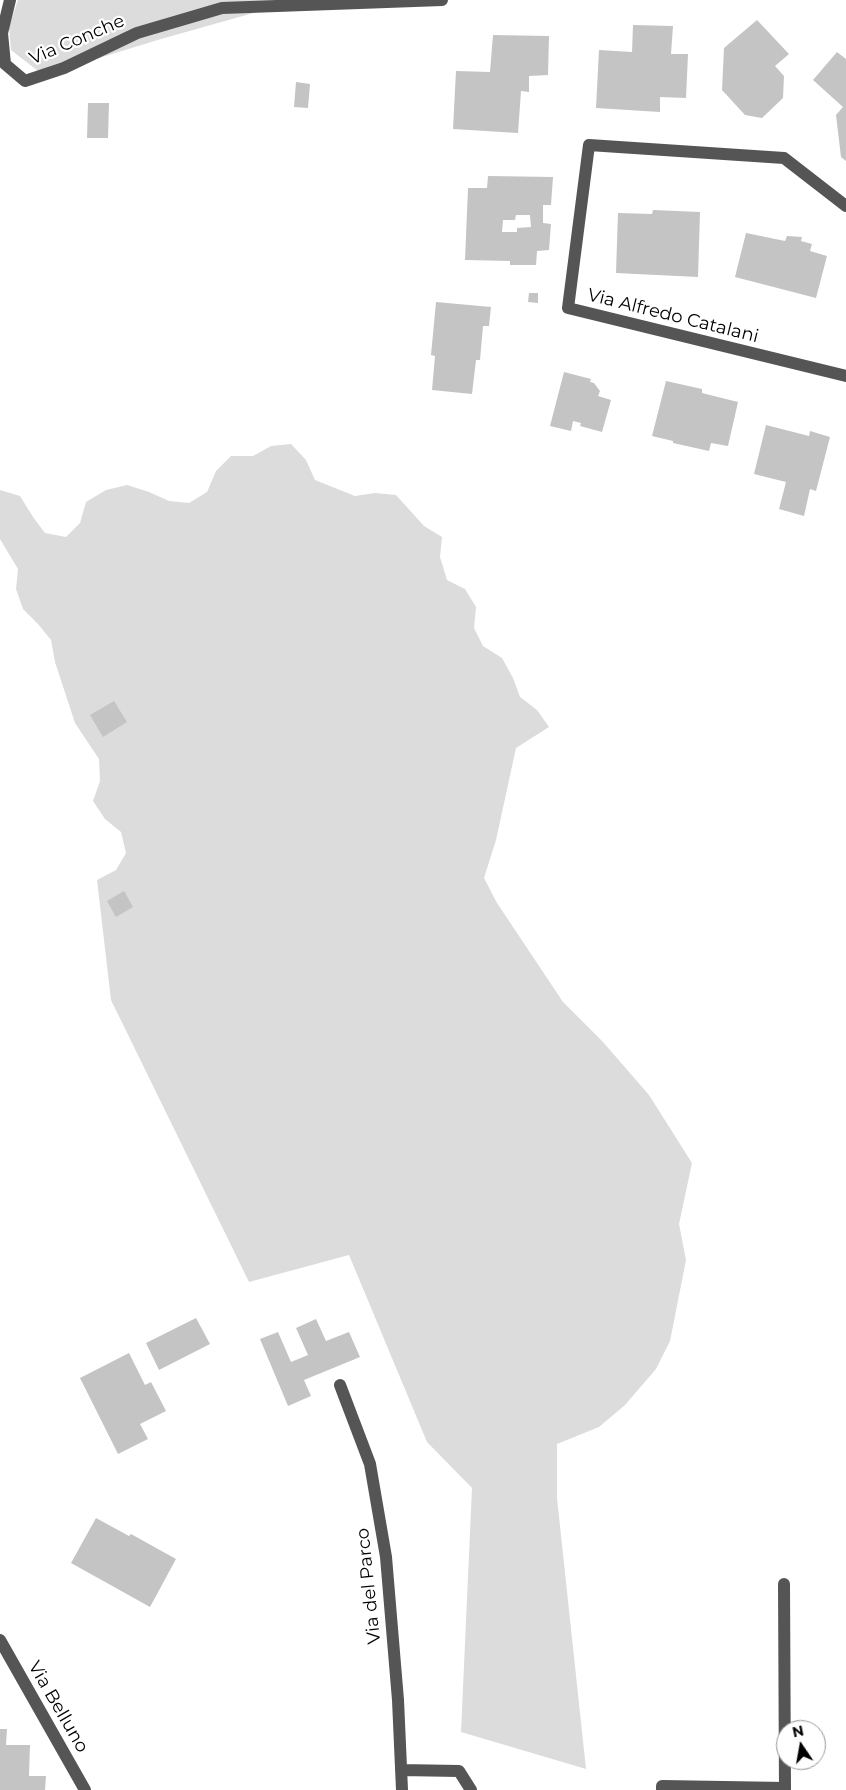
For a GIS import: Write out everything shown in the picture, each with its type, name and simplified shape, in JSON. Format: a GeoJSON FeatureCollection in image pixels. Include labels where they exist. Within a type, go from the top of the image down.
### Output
{"type":"FeatureCollection","features":[{"type":"Feature","properties":{"kind":"street","name":"Via Conche"},"geometry":{"type":"LineString","coordinates":[[10,0],[2,33],[5,64],[25,81],[64,68],[137,33],[222,8],[442,0]]}},
{"type":"Feature","properties":{"kind":"street","name":"Via Alfredo Catalani"},"geometry":{"type":"LineString","coordinates":[[846,206],[784,158],[589,145],[568,308],[846,376]]}},
{"type":"Feature","properties":{"kind":"street","name":"Via del Parco"},"geometry":{"type":"LineString","coordinates":[[340,1385],[370,1464],[386,1557],[398,1700],[402,1790]]}},
{"type":"Feature","properties":{"kind":"street"},"geometry":{"type":"LineString","coordinates":[[662,1790],[662,1786],[786,1789],[784,1584]]}},
{"type":"Feature","properties":{"kind":"street","name":"Via Belluno"},"geometry":{"type":"LineString","coordinates":[[0,1640],[85,1790]]}},
{"type":"Feature","properties":{"kind":"street"},"geometry":{"type":"LineString","coordinates":[[401,1770],[459,1771],[471,1790]]}},
{"type":"Feature","properties":{"kind":"shaded area"},"geometry":{"type":"Polygon","coordinates":[[[18,0],[356,0],[289,3],[73,66],[38,71],[11,50],[9,27],[18,0]]]}},
{"type":"Feature","properties":{"kind":"shaded area"},"geometry":{"type":"Polygon","coordinates":[[[291,444],[306,460],[315,480],[355,496],[375,493],[396,495],[424,526],[442,537],[440,557],[447,580],[465,589],[476,607],[474,628],[483,646],[502,658],[513,678],[520,697],[537,710],[549,727],[516,748],[496,840],[484,878],[497,903],[563,1002],[603,1042],[649,1095],[692,1163],[679,1224],[686,1260],[670,1341],[656,1369],[625,1405],[599,1427],[557,1444],[557,1498],[586,1769],[461,1732],[472,1488],[427,1442],[349,1255],[249,1282],[111,1000],[97,880],[116,870],[126,853],[121,832],[105,819],[93,801],[100,781],[99,759],[75,723],[55,662],[51,640],[23,609],[16,589],[18,569],[0,539],[0,490],[20,496],[45,533],[66,537],[80,523],[86,502],[106,490],[127,485],[169,501],[189,503],[207,492],[216,471],[231,456],[253,456],[271,446],[291,444]]]}},
{"type":"Feature","properties":{"kind":"building"},"geometry":{"type":"Polygon","coordinates":[[[757,20],[789,54],[775,66],[784,76],[783,98],[762,118],[745,115],[722,90],[724,48],[757,20]]]}},
{"type":"Feature","properties":{"kind":"building"},"geometry":{"type":"Polygon","coordinates":[[[633,25],[673,26],[671,54],[688,54],[686,98],[660,97],[660,112],[596,108],[599,50],[632,52],[633,25]]]}},
{"type":"Feature","properties":{"kind":"building"},"geometry":{"type":"Polygon","coordinates":[[[493,35],[549,36],[548,75],[529,76],[529,92],[521,91],[518,133],[453,129],[456,71],[490,72],[493,35]]]}},
{"type":"Feature","properties":{"kind":"building"},"geometry":{"type":"Polygon","coordinates":[[[837,52],[846,59],[846,161],[841,157],[836,115],[843,107],[813,80],[837,52]]]}},
{"type":"Feature","properties":{"kind":"building"},"geometry":{"type":"Polygon","coordinates":[[[296,82],[310,84],[308,108],[294,107],[296,82]]]}},
{"type":"Feature","properties":{"kind":"building"},"geometry":{"type":"Polygon","coordinates":[[[88,103],[109,103],[108,138],[87,138],[88,103]]]}},
{"type":"Feature","properties":{"kind":"building"},"geometry":{"type":"Polygon","coordinates":[[[488,176],[553,177],[551,205],[543,205],[543,223],[551,224],[549,250],[537,251],[536,265],[510,265],[510,261],[465,260],[468,188],[487,188],[488,176]],[[516,215],[515,220],[503,220],[502,232],[517,232],[517,228],[531,227],[530,215],[516,215]]]}},
{"type":"Feature","properties":{"kind":"building"},"geometry":{"type":"Polygon","coordinates":[[[653,210],[700,212],[698,277],[616,273],[618,213],[652,214],[653,210]]]}},
{"type":"Feature","properties":{"kind":"building"},"geometry":{"type":"Polygon","coordinates":[[[746,233],[785,241],[787,236],[802,237],[801,241],[812,244],[810,251],[827,256],[816,298],[735,277],[746,233]]]}},
{"type":"Feature","properties":{"kind":"building"},"geometry":{"type":"Polygon","coordinates":[[[529,293],[538,293],[538,303],[528,302],[529,293]]]}},
{"type":"Feature","properties":{"kind":"building"},"geometry":{"type":"Polygon","coordinates":[[[436,302],[491,307],[489,326],[483,326],[480,360],[476,360],[472,394],[432,390],[435,356],[431,355],[436,302]]]}},
{"type":"Feature","properties":{"kind":"building"},"geometry":{"type":"Polygon","coordinates":[[[564,372],[591,379],[590,382],[594,383],[600,391],[598,396],[611,400],[602,432],[580,426],[581,423],[573,421],[571,431],[550,426],[564,372]]]}},
{"type":"Feature","properties":{"kind":"building"},"geometry":{"type":"Polygon","coordinates":[[[666,381],[702,389],[702,393],[738,402],[728,446],[711,443],[709,451],[652,436],[666,381]]]}},
{"type":"Feature","properties":{"kind":"building"},"geometry":{"type":"Polygon","coordinates":[[[766,425],[809,436],[810,431],[830,437],[816,491],[810,489],[804,516],[779,509],[786,482],[754,474],[766,425]]]}},
{"type":"Feature","properties":{"kind":"building"},"geometry":{"type":"Polygon","coordinates":[[[114,701],[127,722],[103,737],[90,715],[114,701]]]}},
{"type":"Feature","properties":{"kind":"building"},"geometry":{"type":"Polygon","coordinates":[[[124,891],[133,907],[116,917],[107,901],[124,891]]]}},
{"type":"Feature","properties":{"kind":"building"},"geometry":{"type":"Polygon","coordinates":[[[196,1318],[210,1344],[159,1370],[146,1343],[196,1318]]]}},
{"type":"Feature","properties":{"kind":"building"},"geometry":{"type":"Polygon","coordinates":[[[316,1319],[326,1341],[349,1332],[360,1357],[304,1380],[311,1396],[288,1406],[260,1339],[278,1332],[291,1362],[308,1355],[296,1328],[316,1319]]]}},
{"type":"Feature","properties":{"kind":"building"},"geometry":{"type":"Polygon","coordinates":[[[129,1353],[145,1385],[151,1382],[166,1411],[140,1424],[148,1439],[118,1454],[80,1378],[129,1353]]]}},
{"type":"Feature","properties":{"kind":"building"},"geometry":{"type":"Polygon","coordinates":[[[96,1518],[129,1536],[131,1534],[176,1559],[150,1607],[71,1563],[96,1518]]]}},
{"type":"Feature","properties":{"kind":"building"},"geometry":{"type":"Polygon","coordinates":[[[0,1729],[7,1729],[6,1745],[30,1745],[29,1776],[46,1776],[45,1790],[0,1790],[0,1729]]]}}]}
